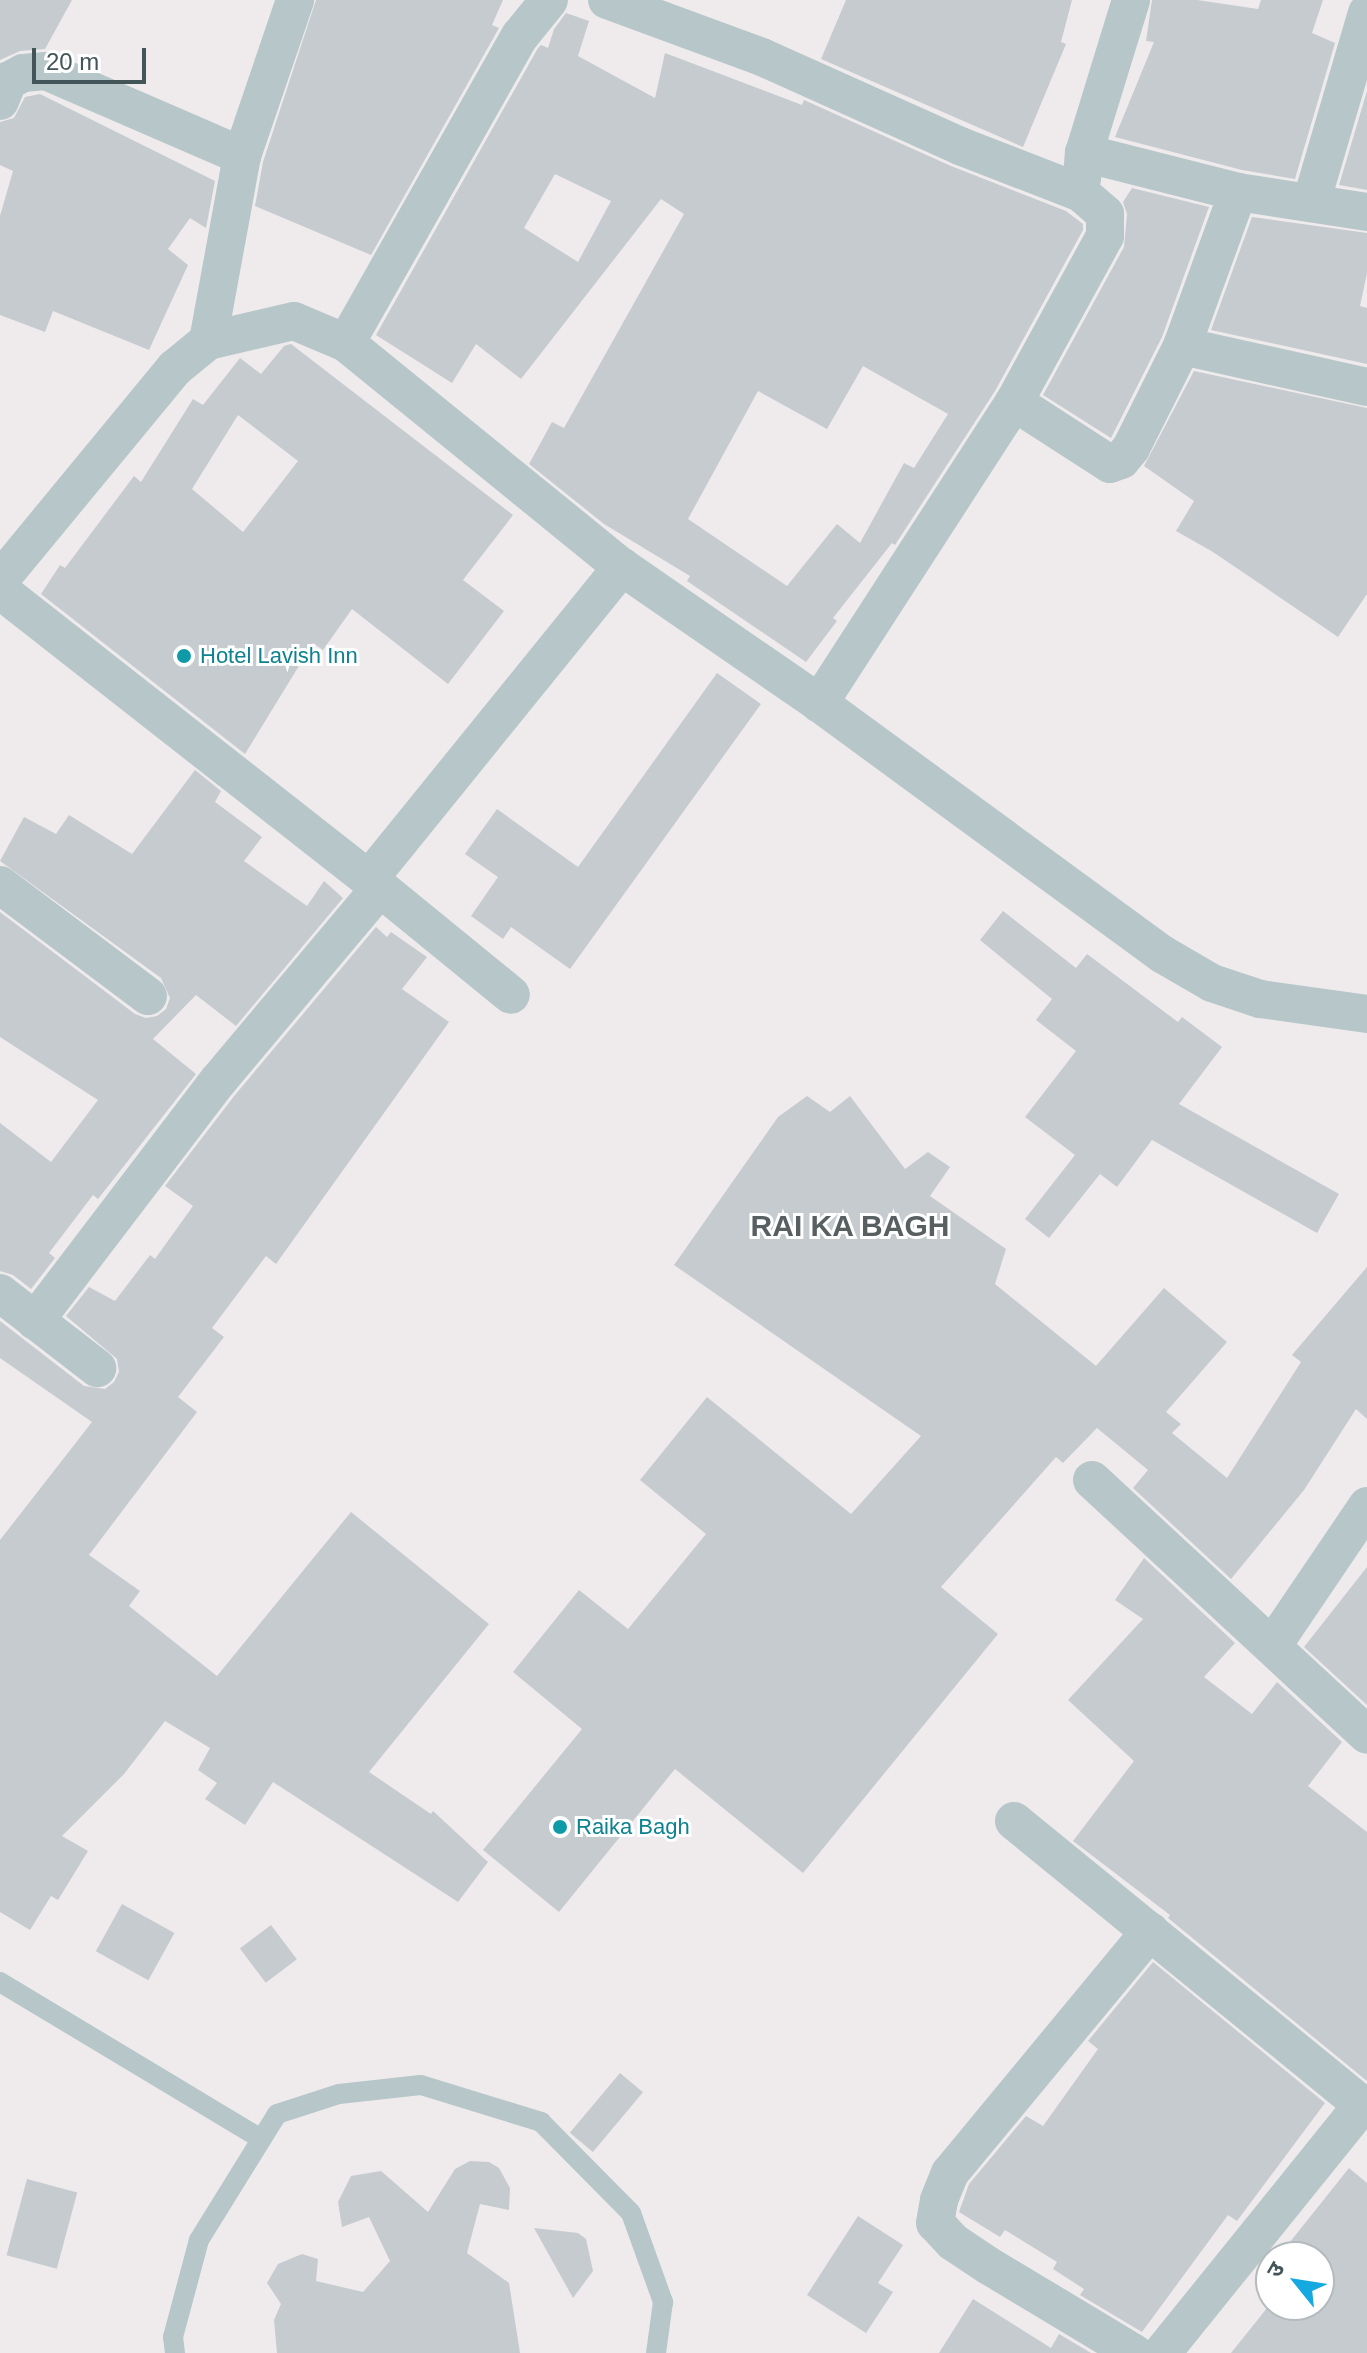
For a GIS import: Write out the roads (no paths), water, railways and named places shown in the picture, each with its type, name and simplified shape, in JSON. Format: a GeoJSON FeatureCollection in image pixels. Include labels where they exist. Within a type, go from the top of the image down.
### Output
{"type":"FeatureCollection","features":[{"type":"Feature","properties":{"kind":"street"},"geometry":{"type":"LineString","coordinates":[[208,341],[242,156],[295,0]]}},
{"type":"Feature","properties":{"kind":"street"},"geometry":{"type":"LineString","coordinates":[[346,343],[520,36],[549,0]]}},
{"type":"Feature","properties":{"kind":"street"},"geometry":{"type":"LineString","coordinates":[[607,0],[672,11],[762,57],[960,146],[1081,193],[1105,214],[1105,236],[1014,402],[819,703]]}},
{"type":"Feature","properties":{"kind":"street"},"geometry":{"type":"LineString","coordinates":[[1081,193],[1084,153],[1131,0]]}},
{"type":"Feature","properties":{"kind":"street"},"geometry":{"type":"LineString","coordinates":[[1311,203],[1364,33]]}},
{"type":"Feature","properties":{"kind":"street"},"geometry":{"type":"LineString","coordinates":[[0,101],[8,81],[23,73],[46,71],[242,156]]}},
{"type":"Feature","properties":{"kind":"street"},"geometry":{"type":"LineString","coordinates":[[1084,153],[1238,192],[1367,212]]}},
{"type":"Feature","properties":{"kind":"street"},"geometry":{"type":"LineString","coordinates":[[1014,402],[1110,464],[1121,460],[1131,448],[1182,346],[1238,192]]}},
{"type":"Feature","properties":{"kind":"street"},"geometry":{"type":"LineString","coordinates":[[511,995],[2,577],[175,368],[208,341],[294,321],[346,343],[622,567],[819,703],[1162,954],[1212,983],[1260,999],[1367,1014]]}},
{"type":"Feature","properties":{"kind":"street"},"geometry":{"type":"LineString","coordinates":[[1182,346],[1367,387]]}},
{"type":"Feature","properties":{"kind":"street"},"geometry":{"type":"LineString","coordinates":[[35,1321],[218,1081],[622,567]]}},
{"type":"Feature","properties":{"kind":"street"},"geometry":{"type":"LineString","coordinates":[[0,885],[148,996]]}},
{"type":"Feature","properties":{"kind":"street"},"geometry":{"type":"LineString","coordinates":[[0,1293],[97,1368]]}},
{"type":"Feature","properties":{"kind":"street"},"geometry":{"type":"LineString","coordinates":[[1092,1480],[1367,1735]]}},
{"type":"Feature","properties":{"kind":"street"},"geometry":{"type":"LineString","coordinates":[[1273,1645],[1367,1506]]}},
{"type":"Feature","properties":{"kind":"street"},"geometry":{"type":"LineString","coordinates":[[1014,1821],[1364,2107],[1162,2353]]}},
{"type":"Feature","properties":{"kind":"street"},"geometry":{"type":"LineString","coordinates":[[1134,2353],[989,2266],[953,2242],[935,2223],[939,2200],[950,2173],[1150,1931]]}},
{"type":"Feature","properties":{"kind":"lane"},"geometry":{"type":"LineString","coordinates":[[0,1982],[261,2139]]}},
{"type":"Feature","properties":{"kind":"lane"},"geometry":{"type":"LineString","coordinates":[[175,2353],[173,2337],[199,2240],[277,2114],[339,2094],[421,2085],[541,2122],[631,2213],[663,2302],[656,2353]]}},
{"type":"Feature","properties":{"kind":"place","name":"Hotel Lavish Inn"},"geometry":{"type":"Point","coordinates":[184,656]}},
{"type":"Feature","properties":{"kind":"place","name":"Raika Bagh"},"geometry":{"type":"Point","coordinates":[560,1827]}},
{"type":"Feature","properties":{"kind":"district","name":"RAI KA BAGH"},"geometry":{"type":"Point","coordinates":[850,1226]}}]}
